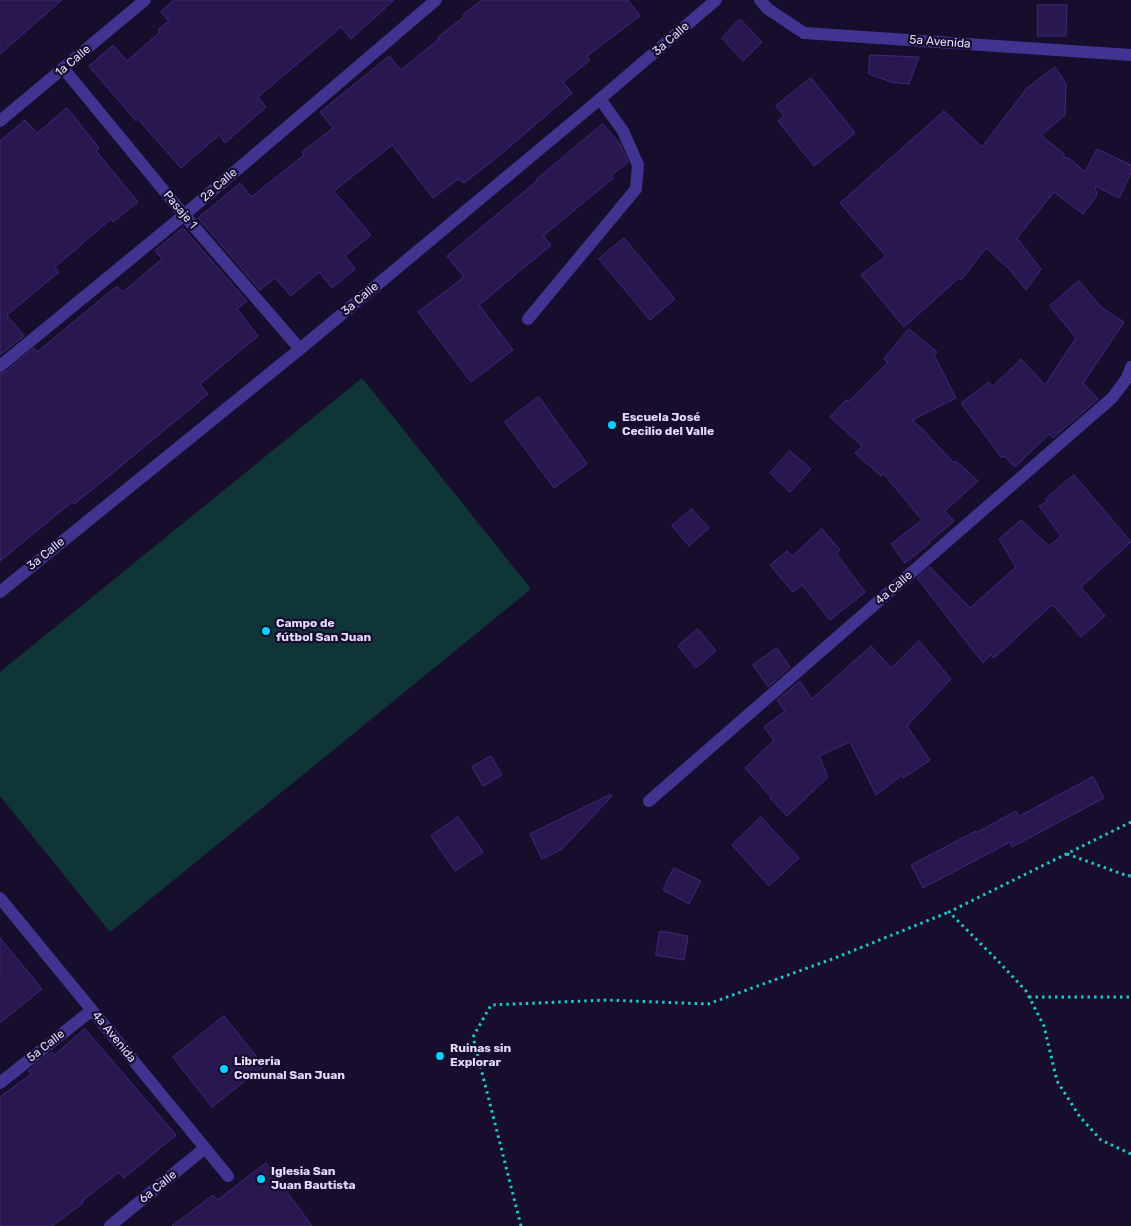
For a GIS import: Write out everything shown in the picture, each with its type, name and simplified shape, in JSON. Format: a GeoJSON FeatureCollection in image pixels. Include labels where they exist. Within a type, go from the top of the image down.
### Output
{"type":"FeatureCollection","features":[{"type":"Feature","properties":{"kind":"street","name":"1a Calle"},"geometry":{"type":"LineString","coordinates":[[0,121],[146,0]]}},
{"type":"Feature","properties":{"kind":"street","name":"2a Calle"},"geometry":{"type":"LineString","coordinates":[[0,366],[184,216],[436,0]]}},
{"type":"Feature","properties":{"kind":"street","name":"3a Calle"},"geometry":{"type":"LineString","coordinates":[[0,592],[300,349],[716,0]]}},
{"type":"Feature","properties":{"kind":"street","name":"5a Avenida"},"geometry":{"type":"LineString","coordinates":[[760,0],[768,9],[804,33],[1131,55]]}},
{"type":"Feature","properties":{"kind":"street","name":"Pasaje 1"},"geometry":{"type":"LineString","coordinates":[[63,68],[184,216],[300,349]]}},
{"type":"Feature","properties":{"kind":"street"},"geometry":{"type":"LineString","coordinates":[[528,319],[636,189],[638,165],[623,131],[600,99]]}},
{"type":"Feature","properties":{"kind":"street","name":"4a Calle"},"geometry":{"type":"LineString","coordinates":[[649,801],[1112,398],[1127,378],[1131,367]]}},
{"type":"Feature","properties":{"kind":"street","name":"4a Avenida"},"geometry":{"type":"LineString","coordinates":[[0,898],[228,1176]]}},
{"type":"Feature","properties":{"kind":"street","name":"5a Calle"},"geometry":{"type":"LineString","coordinates":[[0,1082],[92,1010]]}},
{"type":"Feature","properties":{"kind":"street","name":"6a Calle"},"geometry":{"type":"LineString","coordinates":[[110,1226],[205,1148]]}},
{"type":"Feature","properties":{"kind":"path"},"geometry":{"type":"LineString","coordinates":[[521,1226],[473,1037],[491,1005],[607,1000],[708,1004],[835,958],[949,912],[1131,822]]}},
{"type":"Feature","properties":{"kind":"path"},"geometry":{"type":"LineString","coordinates":[[1066,854],[1125,876],[1131,876]]}},
{"type":"Feature","properties":{"kind":"path"},"geometry":{"type":"LineString","coordinates":[[949,912],[1026,992],[1044,1026],[1057,1081],[1080,1117],[1101,1140],[1131,1154]]}},
{"type":"Feature","properties":{"kind":"path"},"geometry":{"type":"LineString","coordinates":[[1029,997],[1131,997]]}},
{"type":"Feature","properties":{"kind":"green space","name":"Campo de fútbol San Juan"},"geometry":{"type":"Polygon","coordinates":[[[362,378],[531,589],[110,932],[0,796],[0,672],[362,378]]]}},
{"type":"Feature","properties":{"kind":"building"},"geometry":{"type":"Polygon","coordinates":[[[0,0],[62,0],[0,54],[0,0]]]}},
{"type":"Feature","properties":{"kind":"building"},"geometry":{"type":"Polygon","coordinates":[[[174,0],[394,0],[351,39],[341,27],[258,97],[266,107],[225,143],[219,135],[181,168],[138,119],[136,121],[89,66],[113,45],[127,61],[160,32],[158,30],[169,21],[161,12],[174,0]]]}},
{"type":"Feature","properties":{"kind":"building"},"geometry":{"type":"Polygon","coordinates":[[[482,0],[628,0],[640,16],[587,56],[590,60],[563,82],[572,93],[500,155],[464,183],[458,179],[433,198],[392,145],[334,191],[371,235],[345,256],[355,269],[332,288],[319,272],[291,296],[275,278],[260,290],[198,218],[240,183],[251,197],[304,155],[302,152],[333,128],[320,112],[389,56],[401,70],[482,0]]]}},
{"type":"Feature","properties":{"kind":"building"},"geometry":{"type":"Polygon","coordinates":[[[1038,5],[1067,5],[1066,36],[1038,36],[1038,5]]]}},
{"type":"Feature","properties":{"kind":"building"},"geometry":{"type":"Polygon","coordinates":[[[740,19],[762,42],[743,61],[722,38],[740,19]]]}},
{"type":"Feature","properties":{"kind":"building"},"geometry":{"type":"Polygon","coordinates":[[[870,55],[919,57],[909,84],[891,82],[869,74],[870,55]]]}},
{"type":"Feature","properties":{"kind":"building"},"geometry":{"type":"Polygon","coordinates":[[[1055,67],[1066,84],[1065,115],[1041,135],[1064,154],[1064,158],[1069,158],[1085,172],[1097,149],[1131,165],[1131,173],[1119,198],[1095,186],[1097,195],[1083,214],[1054,192],[1017,238],[1041,269],[1026,290],[1010,270],[986,248],[961,280],[959,278],[904,327],[861,275],[886,256],[840,203],[944,111],[982,147],[1027,88],[1055,67]]]}},
{"type":"Feature","properties":{"kind":"building"},"geometry":{"type":"Polygon","coordinates":[[[811,78],[855,133],[814,166],[778,121],[784,116],[776,106],[811,78]]]}},
{"type":"Feature","properties":{"kind":"building"},"geometry":{"type":"Polygon","coordinates":[[[67,108],[99,148],[96,151],[138,202],[113,222],[111,219],[55,267],[59,272],[7,315],[24,336],[0,355],[0,141],[25,120],[37,133],[67,108]]]}},
{"type":"Feature","properties":{"kind":"building"},"geometry":{"type":"Polygon","coordinates":[[[603,124],[620,144],[628,162],[611,176],[613,178],[543,236],[551,245],[479,305],[513,350],[471,382],[418,312],[464,277],[447,256],[603,124]]]}},
{"type":"Feature","properties":{"kind":"building"},"geometry":{"type":"Polygon","coordinates":[[[183,228],[247,301],[237,309],[258,336],[200,384],[208,394],[104,480],[74,504],[72,502],[0,561],[0,374],[34,348],[37,352],[117,286],[123,292],[162,259],[155,251],[183,228]]]}},
{"type":"Feature","properties":{"kind":"building"},"geometry":{"type":"Polygon","coordinates":[[[624,238],[675,299],[650,320],[599,259],[624,238]]]}},
{"type":"Feature","properties":{"kind":"building"},"geometry":{"type":"Polygon","coordinates":[[[1079,281],[1101,307],[1124,322],[1083,383],[1098,399],[1053,438],[1049,434],[1015,467],[1004,456],[1002,458],[961,403],[989,382],[992,387],[1021,359],[1045,385],[1076,338],[1050,306],[1079,281]]]}},
{"type":"Feature","properties":{"kind":"building"},"geometry":{"type":"Polygon","coordinates":[[[909,329],[937,352],[934,355],[956,398],[912,420],[954,463],[956,461],[978,481],[945,511],[954,521],[905,563],[891,544],[922,520],[883,473],[881,476],[855,453],[862,446],[830,417],[888,362],[884,359],[909,329]]]}},
{"type":"Feature","properties":{"kind":"building"},"geometry":{"type":"Polygon","coordinates":[[[539,397],[587,464],[554,488],[505,422],[539,397]]]}},
{"type":"Feature","properties":{"kind":"building"},"geometry":{"type":"Polygon","coordinates":[[[790,451],[811,469],[790,492],[770,473],[790,451]]]}},
{"type":"Feature","properties":{"kind":"building"},"geometry":{"type":"Polygon","coordinates":[[[1074,475],[1131,542],[1081,587],[1105,616],[1081,637],[1052,605],[994,658],[991,655],[983,663],[917,578],[930,567],[970,608],[1016,567],[999,539],[1021,520],[1049,546],[1061,536],[1039,506],[1048,501],[1046,499],[1074,475]]]}},
{"type":"Feature","properties":{"kind":"building"},"geometry":{"type":"Polygon","coordinates":[[[692,509],[709,528],[689,546],[672,526],[692,509]]]}},
{"type":"Feature","properties":{"kind":"building"},"geometry":{"type":"Polygon","coordinates":[[[822,529],[840,550],[836,553],[865,592],[830,620],[802,585],[793,592],[770,565],[787,551],[792,556],[822,529]]]}},
{"type":"Feature","properties":{"kind":"building"},"geometry":{"type":"Polygon","coordinates":[[[698,629],[716,651],[696,668],[678,646],[698,629]]]}},
{"type":"Feature","properties":{"kind":"building"},"geometry":{"type":"Polygon","coordinates":[[[919,641],[951,679],[907,726],[930,760],[903,778],[902,775],[876,795],[850,742],[819,756],[828,777],[787,816],[745,768],[774,740],[764,727],[785,711],[777,700],[800,681],[812,699],[871,646],[891,668],[919,641]]]}},
{"type":"Feature","properties":{"kind":"building"},"geometry":{"type":"Polygon","coordinates":[[[777,648],[790,667],[768,687],[753,665],[777,648]]]}},
{"type":"Feature","properties":{"kind":"building"},"geometry":{"type":"Polygon","coordinates":[[[491,756],[502,775],[483,786],[472,767],[491,756]]]}},
{"type":"Feature","properties":{"kind":"building"},"geometry":{"type":"Polygon","coordinates":[[[1093,777],[1104,798],[1012,847],[1010,842],[923,888],[911,865],[1016,811],[1019,816],[1093,777]]]}},
{"type":"Feature","properties":{"kind":"building"},"geometry":{"type":"Polygon","coordinates":[[[610,795],[612,796],[562,849],[542,859],[530,834],[610,795]]]}},
{"type":"Feature","properties":{"kind":"building"},"geometry":{"type":"Polygon","coordinates":[[[458,817],[483,852],[455,871],[431,836],[458,817]]]}},
{"type":"Feature","properties":{"kind":"building"},"geometry":{"type":"Polygon","coordinates":[[[761,817],[799,858],[769,886],[732,845],[761,817]]]}},
{"type":"Feature","properties":{"kind":"building"},"geometry":{"type":"Polygon","coordinates":[[[674,868],[701,881],[689,904],[663,890],[674,868]]]}},
{"type":"Feature","properties":{"kind":"building"},"geometry":{"type":"Polygon","coordinates":[[[660,931],[688,936],[684,960],[656,955],[660,931]]]}},
{"type":"Feature","properties":{"kind":"building"},"geometry":{"type":"Polygon","coordinates":[[[0,938],[42,989],[0,1023],[0,938]]]}},
{"type":"Feature","properties":{"kind":"building"},"geometry":{"type":"Polygon","coordinates":[[[224,1016],[264,1066],[212,1107],[173,1057],[224,1016]]]}},
{"type":"Feature","properties":{"kind":"building"},"geometry":{"type":"Polygon","coordinates":[[[85,1029],[176,1135],[124,1178],[119,1172],[82,1201],[83,1203],[52,1226],[0,1226],[0,1097],[31,1074],[28,1071],[52,1052],[54,1055],[85,1029]]]}},
{"type":"Feature","properties":{"kind":"building","name":"Iglesia San Juan Bautista"},"geometry":{"type":"Polygon","coordinates":[[[266,1163],[312,1226],[172,1226],[213,1195],[217,1200],[266,1163]]]}},
{"type":"Feature","properties":{"kind":"place","name":"Escuela José Cecilio del Valle"},"geometry":{"type":"Point","coordinates":[612,425]}},
{"type":"Feature","properties":{"kind":"place","name":"Campo de fútbol San Juan"},"geometry":{"type":"Point","coordinates":[266,631]}},
{"type":"Feature","properties":{"kind":"place","name":"Ruinas sin Explorar"},"geometry":{"type":"Point","coordinates":[440,1056]}},
{"type":"Feature","properties":{"kind":"place","name":"Libreria Comunal San Juan"},"geometry":{"type":"Point","coordinates":[224,1069]}},
{"type":"Feature","properties":{"kind":"place","name":"Iglesia San Juan Bautista"},"geometry":{"type":"Point","coordinates":[261,1179]}}]}
